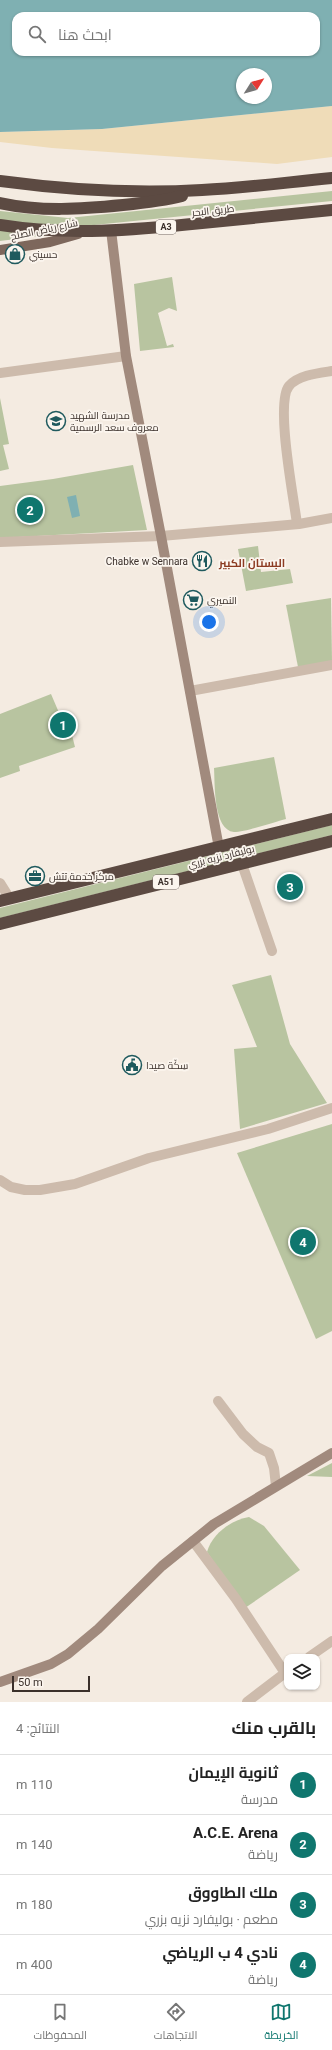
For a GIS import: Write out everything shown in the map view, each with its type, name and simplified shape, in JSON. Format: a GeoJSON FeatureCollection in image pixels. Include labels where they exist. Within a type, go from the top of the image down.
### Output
{"type":"FeatureCollection","features":[{"type":"Feature","properties":{"kind":"highway","name":"طريق البحر"},"geometry":{"type":"LineString","coordinates":[[0,181],[44,187],[120,191],[202,190],[332,178]]}},
{"type":"Feature","properties":{"kind":"highway"},"geometry":{"type":"LineString","coordinates":[[0,203],[39,209],[74,209],[157,201],[202,190]]}},
{"type":"Feature","properties":{"kind":"highway","name":"طريق البحر"},"geometry":{"type":"LineString","coordinates":[[0,225],[47,231],[92,232],[151,229],[332,210]]}},
{"type":"Feature","properties":{"kind":"highway","name":"بوليفارد نزيه بزري"},"geometry":{"type":"LineString","coordinates":[[5,900],[332,819]]}},
{"type":"Feature","properties":{"kind":"highway","name":"بوليفارد نزيه بزري"},"geometry":{"type":"LineString","coordinates":[[0,924],[332,841]]}},
{"type":"Feature","properties":{"kind":"main road","name":"شارع رياض الصلح"},"geometry":{"type":"LineString","coordinates":[[0,250],[50,242],[92,232]]}},
{"type":"Feature","properties":{"kind":"street"},"geometry":{"type":"LineString","coordinates":[[111,230],[126,356],[219,848]]}},
{"type":"Feature","properties":{"kind":"street"},"geometry":{"type":"LineString","coordinates":[[0,373],[126,356]]}},
{"type":"Feature","properties":{"kind":"street"},"geometry":{"type":"LineString","coordinates":[[297,524],[284,423],[284,395],[288,387],[294,381],[310,375],[332,371]]}},
{"type":"Feature","properties":{"kind":"street"},"geometry":{"type":"LineString","coordinates":[[0,542],[161,536],[297,524],[332,518]]}},
{"type":"Feature","properties":{"kind":"street"},"geometry":{"type":"LineString","coordinates":[[190,690],[332,665]]}},
{"type":"Feature","properties":{"kind":"street"},"geometry":{"type":"LineString","coordinates":[[242,864],[272,951]]}},
{"type":"Feature","properties":{"kind":"street"},"geometry":{"type":"LineString","coordinates":[[0,883],[5,900]]}},
{"type":"Feature","properties":{"kind":"street"},"geometry":{"type":"LineString","coordinates":[[0,1180],[12,1187],[25,1190],[40,1190],[75,1184],[149,1158],[268,1128],[332,1108]]}},
{"type":"Feature","properties":{"kind":"street"},"geometry":{"type":"LineString","coordinates":[[218,1401],[243,1434],[257,1447],[269,1453],[274,1468],[276,1486]]}},
{"type":"Feature","properties":{"kind":"street"},"geometry":{"type":"LineString","coordinates":[[0,1682],[51,1664],[68,1654],[98,1630],[148,1579],[225,1516],[332,1453]]}},
{"type":"Feature","properties":{"kind":"street"},"geometry":{"type":"LineString","coordinates":[[193,1541],[236,1599],[284,1670]]}},
{"type":"Feature","properties":{"kind":"street"},"geometry":{"type":"LineString","coordinates":[[313,1654],[332,1641]]}},
{"type":"Feature","properties":{"kind":"street"},"geometry":{"type":"LineString","coordinates":[[247,1702],[284,1674]]}},
{"type":"Feature","properties":{"kind":"green space"},"geometry":{"type":"Polygon","coordinates":[[[332,191],[332,201],[94,225],[67,226],[0,221],[0,211],[68,218],[332,191]]]}},
{"type":"Feature","properties":{"kind":"green space"},"geometry":{"type":"Polygon","coordinates":[[[0,230],[48,235],[0,241],[0,230]]]}},
{"type":"Feature","properties":{"kind":"green space"},"geometry":{"type":"Polygon","coordinates":[[[172,277],[177,311],[169,308],[158,313],[167,346],[173,344],[174,347],[140,351],[134,284],[172,277]]]}},
{"type":"Feature","properties":{"kind":"green space"},"geometry":{"type":"Polygon","coordinates":[[[0,398],[9,444],[3,445],[9,469],[0,471],[0,398]]]}},
{"type":"Feature","properties":{"kind":"green space"},"geometry":{"type":"Polygon","coordinates":[[[133,465],[147,530],[0,538],[0,486],[53,479],[133,465]]]}},
{"type":"Feature","properties":{"kind":"green space"},"geometry":{"type":"Polygon","coordinates":[[[258,546],[261,572],[290,569],[293,583],[246,591],[238,549],[258,546]]]}},
{"type":"Feature","properties":{"kind":"green space"},"geometry":{"type":"Polygon","coordinates":[[[331,598],[332,661],[298,667],[286,605],[331,598]]]}},
{"type":"Feature","properties":{"kind":"green space"},"geometry":{"type":"Polygon","coordinates":[[[51,694],[69,736],[72,735],[75,747],[19,766],[20,771],[0,778],[0,714],[51,694]]]}},
{"type":"Feature","properties":{"kind":"green space"},"geometry":{"type":"Polygon","coordinates":[[[274,757],[286,819],[239,832],[234,832],[227,829],[222,823],[216,805],[214,768],[274,757]]]}},
{"type":"Feature","properties":{"kind":"green space"},"geometry":{"type":"Polygon","coordinates":[[[332,825],[332,835],[0,918],[0,908],[332,825]]]}},
{"type":"Feature","properties":{"kind":"green space"},"geometry":{"type":"Polygon","coordinates":[[[271,975],[290,1044],[327,1103],[240,1129],[234,1049],[257,1047],[232,985],[271,975]]]}},
{"type":"Feature","properties":{"kind":"green space"},"geometry":{"type":"Polygon","coordinates":[[[332,1124],[332,1331],[316,1339],[237,1153],[332,1124]]]}},
{"type":"Feature","properties":{"kind":"green space"},"geometry":{"type":"Polygon","coordinates":[[[332,1463],[332,1477],[307,1476],[332,1463]]]}},
{"type":"Feature","properties":{"kind":"green space"},"geometry":{"type":"Polygon","coordinates":[[[249,1517],[264,1526],[300,1570],[245,1608],[207,1552],[213,1539],[223,1529],[236,1521],[249,1517]]]}},
{"type":"Feature","properties":{"kind":"sand"},"geometry":{"type":"Polygon","coordinates":[[[332,106],[332,157],[277,164],[52,148],[0,142],[0,132],[102,129],[332,106]]]}},
{"type":"Feature","properties":{"kind":"water"},"geometry":{"type":"Polygon","coordinates":[[[0,0],[332,0],[332,106],[102,129],[0,132],[0,0]]]}},
{"type":"Feature","properties":{"kind":"water"},"geometry":{"type":"Polygon","coordinates":[[[76,495],[80,516],[72,518],[67,497],[76,495]]]}},
{"type":"Feature","properties":{"kind":"place","name":"حسيني"},"geometry":{"type":"Point","coordinates":[15,254]}},
{"type":"Feature","properties":{"kind":"place","name":"مدرسة الشهيد معروف سعد الرسمية"},"geometry":{"type":"Point","coordinates":[56,421]}},
{"type":"Feature","properties":{"kind":"place","name":"A.C.E. Arena"},"geometry":{"type":"Point","coordinates":[30,510]}},
{"type":"Feature","properties":{"kind":"place","name":"Chabke w Sennara"},"geometry":{"type":"Point","coordinates":[202,561]}},
{"type":"Feature","properties":{"kind":"place","name":"النميري"},"geometry":{"type":"Point","coordinates":[193,600]}},
{"type":"Feature","properties":{"kind":"place","name":"ثانوية الإيمان"},"geometry":{"type":"Point","coordinates":[63,725]}},
{"type":"Feature","properties":{"kind":"place","name":"مركز خدمة تتش"},"geometry":{"type":"Point","coordinates":[35,876]}},
{"type":"Feature","properties":{"kind":"place","name":"ملك الطاووق"},"geometry":{"type":"Point","coordinates":[290,887]}},
{"type":"Feature","properties":{"kind":"place","name":"سِكّة صيدا"},"geometry":{"type":"Point","coordinates":[132,1065]}},
{"type":"Feature","properties":{"kind":"place","name":"نادي 4 ب الرياضي"},"geometry":{"type":"Point","coordinates":[303,1242]}},
{"type":"Feature","properties":{"kind":"district","name":"البستان الكبير"},"geometry":{"type":"Point","coordinates":[252,563]}}]}
